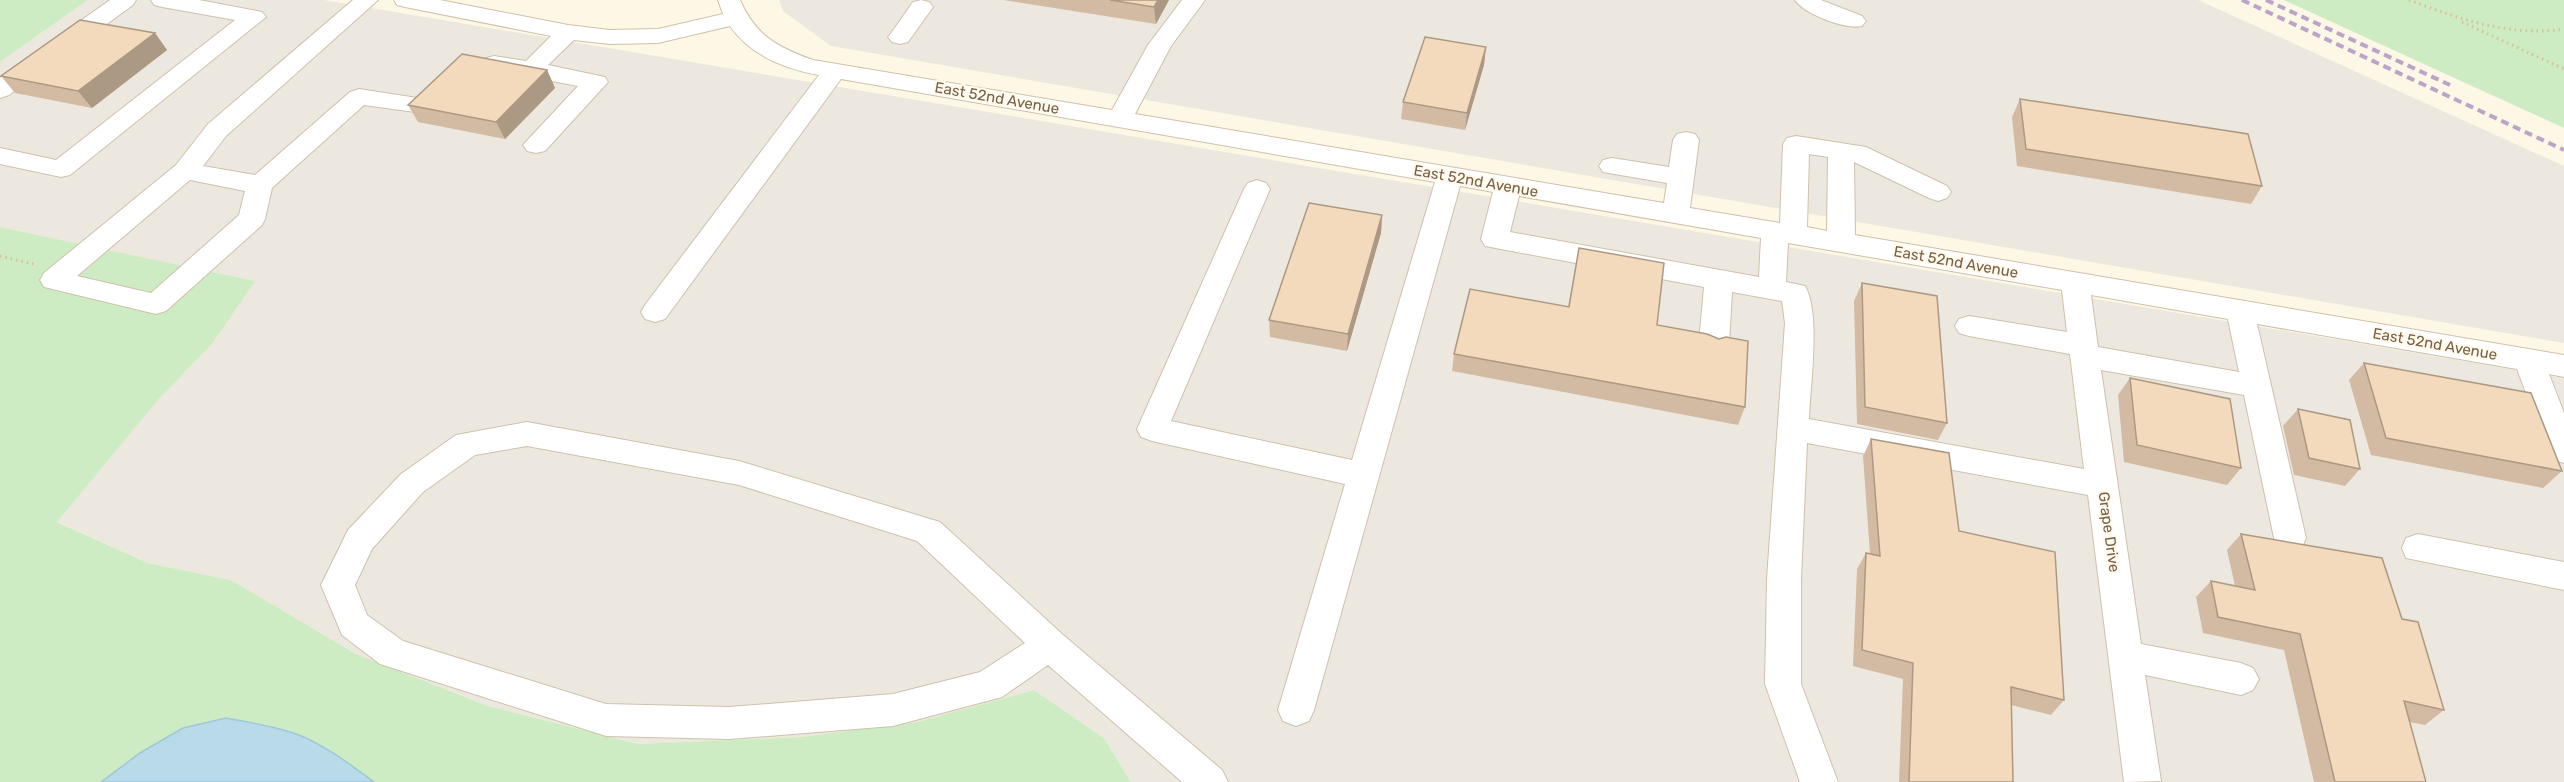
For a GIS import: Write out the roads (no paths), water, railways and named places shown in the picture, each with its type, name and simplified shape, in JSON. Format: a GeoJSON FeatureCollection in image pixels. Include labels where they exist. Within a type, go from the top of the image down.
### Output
{"type":"FeatureCollection","features":[{"type":"Feature","properties":{"kind":"street"},"geometry":{"type":"LineString","coordinates":[[0,90],[125,0]]}},
{"type":"Feature","properties":{"kind":"street"},"geometry":{"type":"LineString","coordinates":[[0,156],[61,169],[254,17],[190,2],[162,0]]}},
{"type":"Feature","properties":{"kind":"street"},"geometry":{"type":"LineString","coordinates":[[367,0],[217,130],[184,171],[54,280],[156,304],[252,219],[260,185],[359,97],[416,103]]}},
{"type":"Feature","properties":{"kind":"street","name":"East 52nd Avenue"},"geometry":{"type":"LineString","coordinates":[[405,0],[568,32],[635,38],[658,36],[732,9],[750,38],[772,53],[808,66],[2564,366]]}},
{"type":"Feature","properties":{"kind":"street"},"geometry":{"type":"LineString","coordinates":[[1120,119],[1160,45],[1194,0]]}},
{"type":"Feature","properties":{"kind":"street"},"geometry":{"type":"LineString","coordinates":[[900,37],[921,7]]}},
{"type":"Feature","properties":{"kind":"street"},"geometry":{"type":"LineString","coordinates":[[1808,8],[1854,21]]}},
{"type":"Feature","properties":{"kind":"street"},"geometry":{"type":"LineString","coordinates":[[531,69],[568,32]]}},
{"type":"Feature","properties":{"kind":"street"},"geometry":{"type":"LineString","coordinates":[[475,60],[596,82],[536,145]]}},
{"type":"Feature","properties":{"kind":"street"},"geometry":{"type":"LineString","coordinates":[[655,312],[835,71]]}},
{"type":"Feature","properties":{"kind":"street"},"geometry":{"type":"LineString","coordinates":[[1676,215],[1686,140]]}},
{"type":"Feature","properties":{"kind":"street"},"geometry":{"type":"LineString","coordinates":[[1772,289],[1784,233],[1796,144],[1857,153],[1938,192]]}},
{"type":"Feature","properties":{"kind":"street"},"geometry":{"type":"LineString","coordinates":[[1841,151],[1841,243]]}},
{"type":"Feature","properties":{"kind":"street"},"geometry":{"type":"LineString","coordinates":[[1612,166],[1681,177]]}},
{"type":"Feature","properties":{"kind":"street"},"geometry":{"type":"LineString","coordinates":[[184,171],[260,185]]}},
{"type":"Feature","properties":{"kind":"street"},"geometry":{"type":"LineString","coordinates":[[1296,710],[1450,176]]}},
{"type":"Feature","properties":{"kind":"street"},"geometry":{"type":"LineString","coordinates":[[1508,186],[1495,239],[1795,293],[1799,323],[1784,579],[1784,684],[1819,782]]}},
{"type":"Feature","properties":{"kind":"street"},"geometry":{"type":"LineString","coordinates":[[1257,189],[1152,429],[1363,475]]}},
{"type":"Feature","properties":{"kind":"street"},"geometry":{"type":"LineString","coordinates":[[1714,343],[1719,279]]}},
{"type":"Feature","properties":{"kind":"street","name":"Grape Drive"},"geometry":{"type":"LineString","coordinates":[[2076,283],[2142,781]]}},
{"type":"Feature","properties":{"kind":"street"},"geometry":{"type":"LineString","coordinates":[[2240,310],[2290,538]]}},
{"type":"Feature","properties":{"kind":"street"},"geometry":{"type":"LineString","coordinates":[[1969,326],[2256,386]]}},
{"type":"Feature","properties":{"kind":"street"},"geometry":{"type":"LineString","coordinates":[[2528,360],[2564,451]]}},
{"type":"Feature","properties":{"kind":"street"},"geometry":{"type":"LineString","coordinates":[[1793,428],[2102,485]]}},
{"type":"Feature","properties":{"kind":"street"},"geometry":{"type":"LineString","coordinates":[[1050,645],[989,686],[893,710],[729,723],[606,720],[392,653],[354,625],[338,585],[360,540],[412,483],[467,444],[527,434],[739,472],[928,531],[1050,645],[1209,782]]}},
{"type":"Feature","properties":{"kind":"street"},"geometry":{"type":"LineString","coordinates":[[2418,548],[2564,576]]}},
{"type":"Feature","properties":{"kind":"street"},"geometry":{"type":"LineString","coordinates":[[2125,656],[2241,679]]}},
{"type":"Feature","properties":{"kind":"water"},"geometry":{"type":"Polygon","coordinates":[[[226,718],[272,727],[309,739],[329,750],[374,782],[101,782],[140,753],[183,728],[226,718]]]}},
{"type":"Feature","properties":{"kind":"railway"},"geometry":{"type":"LineString","coordinates":[[2242,0],[2564,150]]}},
{"type":"Feature","properties":{"kind":"railway"},"geometry":{"type":"LineString","coordinates":[[2266,0],[2450,85]]}}]}
